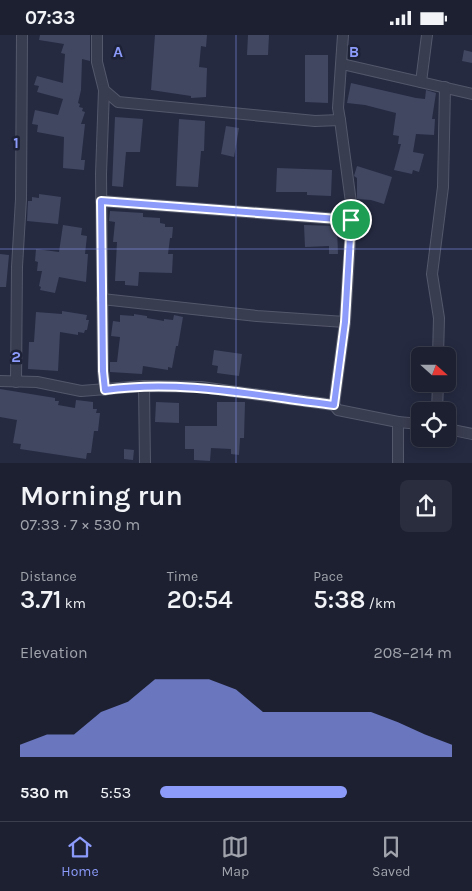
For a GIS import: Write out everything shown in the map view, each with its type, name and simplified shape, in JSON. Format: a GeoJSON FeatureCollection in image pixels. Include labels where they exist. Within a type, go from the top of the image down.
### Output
{"type":"FeatureCollection","features":[{"type":"Feature","properties":{"kind":"street"},"geometry":{"type":"LineString","coordinates":[[16,382],[17,267],[21,199],[22,35]]}},
{"type":"Feature","properties":{"kind":"street"},"geometry":{"type":"LineString","coordinates":[[97,35],[96,62],[104,90],[101,201],[105,390]]}},
{"type":"Feature","properties":{"kind":"street"},"geometry":{"type":"LineString","coordinates":[[334,405],[345,322],[352,210],[338,108],[343,35]]}},
{"type":"Feature","properties":{"kind":"street"},"geometry":{"type":"LineString","coordinates":[[422,82],[427,35]]}},
{"type":"Feature","properties":{"kind":"street"},"geometry":{"type":"LineString","coordinates":[[342,63],[472,94]]}},
{"type":"Feature","properties":{"kind":"street"},"geometry":{"type":"LineString","coordinates":[[438,347],[439,318],[432,274],[443,187],[444,87]]}},
{"type":"Feature","properties":{"kind":"street"},"geometry":{"type":"LineString","coordinates":[[104,90],[118,102],[316,121],[340,120]]}},
{"type":"Feature","properties":{"kind":"street"},"geometry":{"type":"LineString","coordinates":[[101,201],[351,220]]}},
{"type":"Feature","properties":{"kind":"street"},"geometry":{"type":"LineString","coordinates":[[102,299],[257,316],[345,322]]}},
{"type":"Feature","properties":{"kind":"street"},"geometry":{"type":"LineString","coordinates":[[0,381],[37,382],[81,391],[144,386],[201,387],[334,405],[338,410],[411,423]]}},
{"type":"Feature","properties":{"kind":"street"},"geometry":{"type":"LineString","coordinates":[[144,386],[145,463]]}},
{"type":"Feature","properties":{"kind":"street"},"geometry":{"type":"LineString","coordinates":[[398,422],[398,463]]}},
{"type":"Feature","properties":{"kind":"street"},"geometry":{"type":"LineString","coordinates":[[456,431],[472,434]]}},
{"type":"Feature","properties":{"kind":"building"},"geometry":{"type":"Polygon","coordinates":[[[40,35],[90,35],[90,61],[82,59],[81,90],[78,103],[80,104],[79,107],[83,108],[82,111],[85,112],[81,124],[85,124],[81,160],[85,160],[84,170],[63,168],[64,137],[37,132],[38,125],[32,124],[35,110],[58,115],[63,99],[37,92],[39,86],[34,85],[37,76],[63,83],[65,54],[61,53],[64,44],[39,40],[40,35]]]}},
{"type":"Feature","properties":{"kind":"building"},"geometry":{"type":"Polygon","coordinates":[[[155,35],[207,35],[206,47],[201,46],[199,67],[207,68],[206,97],[191,98],[191,96],[151,90],[155,35]]]}},
{"type":"Feature","properties":{"kind":"building"},"geometry":{"type":"Polygon","coordinates":[[[248,35],[269,35],[268,55],[247,55],[248,35]]]}},
{"type":"Feature","properties":{"kind":"building"},"geometry":{"type":"Polygon","coordinates":[[[464,50],[472,52],[472,63],[462,61],[464,50]]]}},
{"type":"Feature","properties":{"kind":"building"},"geometry":{"type":"Polygon","coordinates":[[[305,55],[328,55],[328,103],[305,102],[305,55]]]}},
{"type":"Feature","properties":{"kind":"building"},"geometry":{"type":"Polygon","coordinates":[[[351,83],[416,98],[425,99],[426,90],[436,93],[432,119],[435,119],[434,135],[416,134],[413,152],[424,154],[419,172],[413,170],[412,174],[394,170],[401,144],[398,144],[399,136],[393,135],[396,113],[365,105],[347,103],[351,83]]]}},
{"type":"Feature","properties":{"kind":"building"},"geometry":{"type":"Polygon","coordinates":[[[115,117],[143,119],[140,152],[126,152],[123,187],[112,186],[115,117]]]}},
{"type":"Feature","properties":{"kind":"building"},"geometry":{"type":"Polygon","coordinates":[[[179,119],[205,121],[204,151],[201,151],[198,187],[176,186],[179,119]]]}},
{"type":"Feature","properties":{"kind":"building"},"geometry":{"type":"Polygon","coordinates":[[[226,126],[239,128],[234,157],[221,154],[226,126]]]}},
{"type":"Feature","properties":{"kind":"building"},"geometry":{"type":"Polygon","coordinates":[[[357,166],[392,177],[384,204],[371,200],[357,199],[357,178],[354,176],[357,166]]]}},
{"type":"Feature","properties":{"kind":"building"},"geometry":{"type":"Polygon","coordinates":[[[277,168],[332,170],[331,196],[307,195],[307,192],[276,192],[277,168]]]}},
{"type":"Feature","properties":{"kind":"building"},"geometry":{"type":"Polygon","coordinates":[[[39,194],[61,197],[58,224],[27,221],[28,201],[32,201],[32,197],[39,198],[39,194]]]}},
{"type":"Feature","properties":{"kind":"building"},"geometry":{"type":"Polygon","coordinates":[[[110,211],[143,213],[143,217],[160,218],[160,223],[165,224],[165,227],[173,227],[168,254],[173,254],[172,273],[139,272],[138,286],[125,285],[125,281],[115,281],[117,242],[113,242],[115,222],[109,221],[110,211]]]}},
{"type":"Feature","properties":{"kind":"building"},"geometry":{"type":"Polygon","coordinates":[[[63,225],[82,228],[81,235],[87,236],[85,254],[88,254],[86,282],[59,277],[55,293],[40,290],[42,271],[37,271],[38,262],[35,261],[36,249],[59,252],[63,225]]]}},
{"type":"Feature","properties":{"kind":"building"},"geometry":{"type":"Polygon","coordinates":[[[304,225],[337,226],[338,254],[329,254],[329,246],[305,247],[304,225]]]}},
{"type":"Feature","properties":{"kind":"building"},"geometry":{"type":"Polygon","coordinates":[[[0,254],[9,255],[6,287],[0,287],[0,254]]]}},
{"type":"Feature","properties":{"kind":"building"},"geometry":{"type":"Polygon","coordinates":[[[62,311],[87,315],[86,320],[89,320],[87,330],[84,333],[78,332],[78,335],[60,332],[58,371],[28,369],[29,342],[34,342],[36,312],[62,314],[62,311]]]}},
{"type":"Feature","properties":{"kind":"building"},"geometry":{"type":"Polygon","coordinates":[[[134,314],[164,321],[164,319],[173,320],[174,315],[183,317],[172,368],[168,367],[168,370],[143,366],[142,374],[110,372],[110,362],[117,362],[120,337],[111,336],[113,321],[120,322],[120,315],[134,316],[134,314]]]}},
{"type":"Feature","properties":{"kind":"building"},"geometry":{"type":"Polygon","coordinates":[[[214,350],[242,354],[239,376],[217,373],[218,366],[212,365],[214,350]]]}},
{"type":"Feature","properties":{"kind":"building"},"geometry":{"type":"Polygon","coordinates":[[[0,389],[55,398],[55,401],[59,401],[58,405],[75,408],[76,400],[93,402],[93,409],[97,409],[96,413],[100,413],[98,431],[94,431],[91,453],[87,453],[86,459],[20,449],[21,444],[13,443],[17,420],[0,417],[0,389]]]}},
{"type":"Feature","properties":{"kind":"building"},"geometry":{"type":"Polygon","coordinates":[[[156,402],[179,403],[179,423],[155,422],[156,402]]]}},
{"type":"Feature","properties":{"kind":"building"},"geometry":{"type":"Polygon","coordinates":[[[217,402],[245,402],[244,438],[240,438],[239,455],[231,454],[231,449],[211,448],[210,461],[194,460],[194,449],[185,449],[185,426],[217,426],[217,402]]]}},
{"type":"Feature","properties":{"kind":"building"},"geometry":{"type":"Polygon","coordinates":[[[124,449],[134,450],[133,460],[124,459],[124,449]]]}},
{"type":"Feature","properties":{"kind":"route"},"geometry":{"type":"LineString","coordinates":[[101,201],[351,220],[345,322],[334,405],[201,387],[144,386],[105,390],[103,371],[101,201]]}}]}
